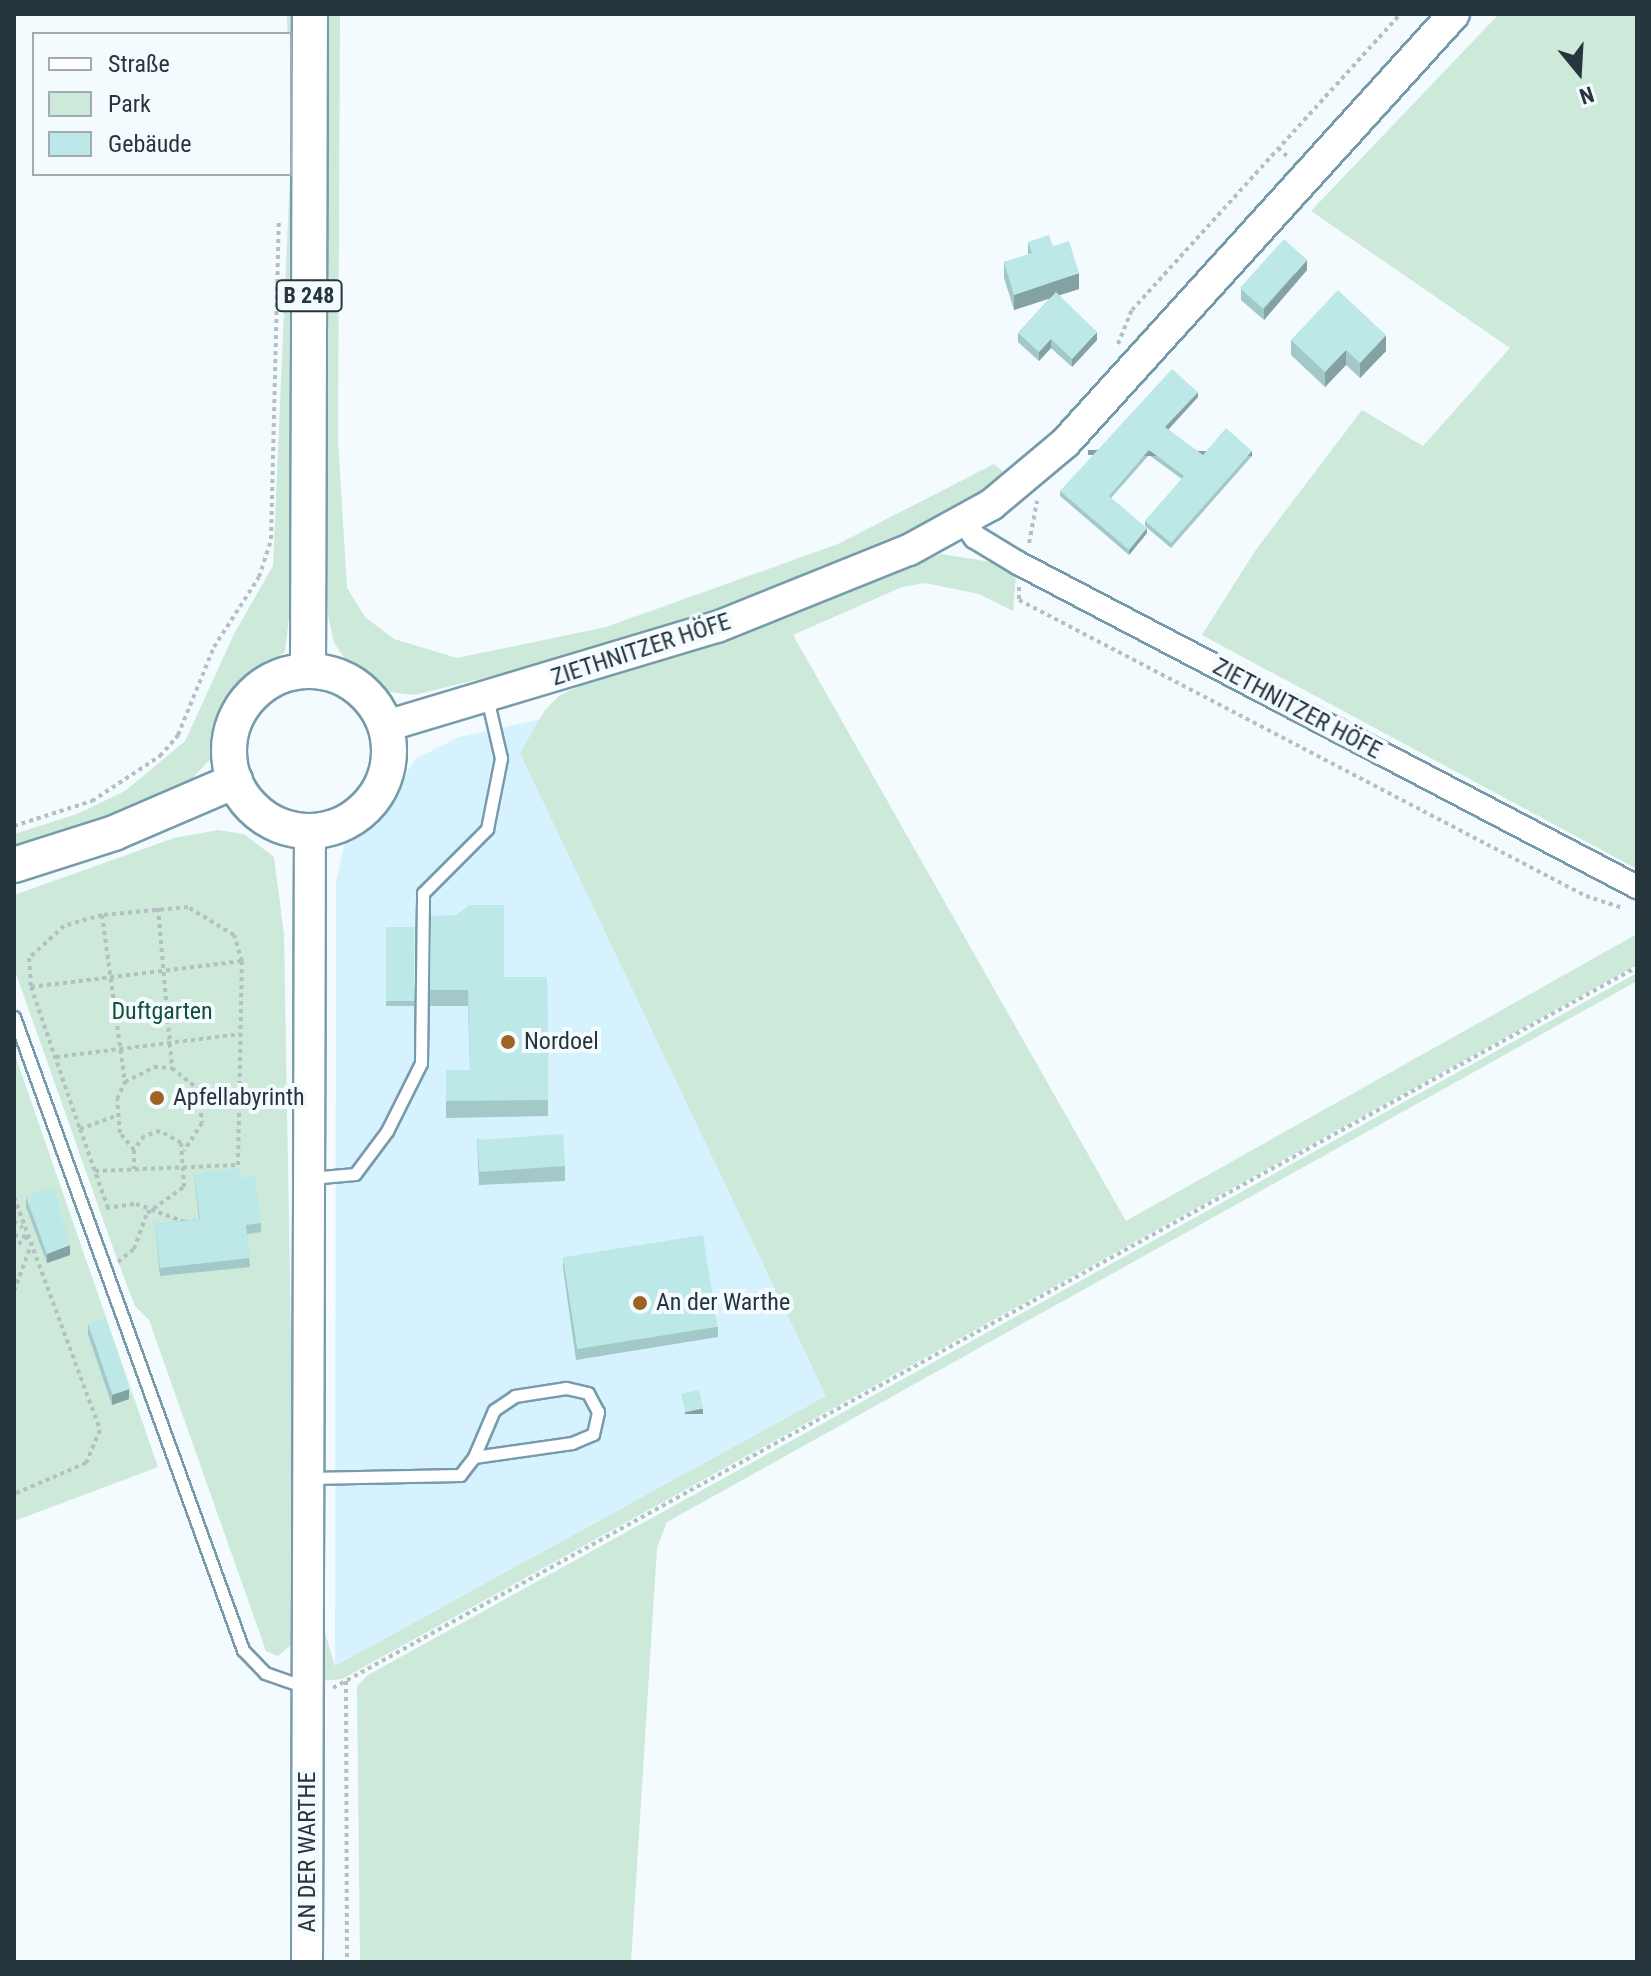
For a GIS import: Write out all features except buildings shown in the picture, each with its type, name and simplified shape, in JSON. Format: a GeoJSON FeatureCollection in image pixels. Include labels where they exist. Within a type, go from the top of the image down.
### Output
{"type":"FeatureCollection","features":[{"type":"Feature","properties":{"kind":"main road","name":"B 248"},"geometry":{"type":"LineString","coordinates":[[308,670],[310,14]]}},
{"type":"Feature","properties":{"kind":"main road","name":"ZIETHNITZER HÖFE"},"geometry":{"type":"LineString","coordinates":[[386,726],[732,622],[868,568],[964,522],[1037,469],[1131,371],[1454,14]]}},
{"type":"Feature","properties":{"kind":"main road"},"geometry":{"type":"LineString","coordinates":[[308,670],[356,685],[374,703],[386,726],[386,775],[375,797],[346,821],[310,831],[265,818],[235,781],[230,738],[249,697],[286,673],[308,670]]}},
{"type":"Feature","properties":{"kind":"main road"},"geometry":{"type":"LineString","coordinates":[[14,865],[114,833],[235,781]]}},
{"type":"Feature","properties":{"kind":"main road","name":"AN DER WARTHE"},"geometry":{"type":"LineString","coordinates":[[307,1962],[310,831]]}},
{"type":"Feature","properties":{"kind":"street","name":"ZIETHNITZER HÖFE"},"geometry":{"type":"LineString","coordinates":[[964,522],[986,545],[1024,566],[1637,887]]}},
{"type":"Feature","properties":{"kind":"lane"},"geometry":{"type":"LineString","coordinates":[[310,1178],[355,1174],[387,1131],[421,1063],[423,893],[487,829],[501,758],[487,698]]}},
{"type":"Feature","properties":{"kind":"lane"},"geometry":{"type":"LineString","coordinates":[[14,1017],[89,1214],[243,1650],[265,1673],[308,1688]]}},
{"type":"Feature","properties":{"kind":"lane"},"geometry":{"type":"LineString","coordinates":[[307,1478],[460,1475],[474,1457],[494,1410],[515,1396],[566,1388],[588,1393],[598,1412],[593,1434],[572,1443],[474,1457]]}},
{"type":"Feature","properties":{"kind":"path"},"geometry":{"type":"LineString","coordinates":[[1131,371],[1117,337],[1132,310],[1400,14]]}},
{"type":"Feature","properties":{"kind":"path"},"geometry":{"type":"LineString","coordinates":[[14,826],[92,801],[160,756],[178,735],[214,647],[259,577],[271,539],[279,205]]}},
{"type":"Feature","properties":{"kind":"path"},"geometry":{"type":"LineString","coordinates":[[1024,566],[1019,600],[1586,896],[1637,912]]}},
{"type":"Feature","properties":{"kind":"path"},"geometry":{"type":"LineString","coordinates":[[95,1171],[238,1165],[242,961],[234,935],[188,907],[102,915],[64,926],[39,944],[29,958],[31,987],[80,1129],[108,1208]]}},
{"type":"Feature","properties":{"kind":"path"},"geometry":{"type":"LineString","coordinates":[[158,908],[172,1068]]}},
{"type":"Feature","properties":{"kind":"path"},"geometry":{"type":"LineString","coordinates":[[102,915],[125,1082],[115,1116],[134,1150],[134,1169]]}},
{"type":"Feature","properties":{"kind":"path"},"geometry":{"type":"LineString","coordinates":[[31,987],[242,961]]}},
{"type":"Feature","properties":{"kind":"path"},"geometry":{"type":"LineString","coordinates":[[308,1688],[335,1687],[1637,967]]}},
{"type":"Feature","properties":{"kind":"path"},"geometry":{"type":"LineString","coordinates":[[55,1057],[240,1034]]}},
{"type":"Feature","properties":{"kind":"path"},"geometry":{"type":"LineString","coordinates":[[125,1082],[154,1067],[172,1068],[193,1083],[204,1106],[202,1123],[184,1151]]}},
{"type":"Feature","properties":{"kind":"path"},"geometry":{"type":"LineString","coordinates":[[204,1106],[238,1100]]}},
{"type":"Feature","properties":{"kind":"path"},"geometry":{"type":"LineString","coordinates":[[80,1129],[115,1116]]}},
{"type":"Feature","properties":{"kind":"path"},"geometry":{"type":"LineString","coordinates":[[107,1267],[129,1256],[153,1209],[182,1191],[184,1151],[176,1137],[160,1131],[144,1136],[134,1150]]}},
{"type":"Feature","properties":{"kind":"path"},"geometry":{"type":"LineString","coordinates":[[14,1197],[100,1430],[86,1463],[14,1494]]}},
{"type":"Feature","properties":{"kind":"path"},"geometry":{"type":"LineString","coordinates":[[89,1214],[130,1203],[189,1222]]}},
{"type":"Feature","properties":{"kind":"path"},"geometry":{"type":"LineString","coordinates":[[14,1221],[25,1230]]}},
{"type":"Feature","properties":{"kind":"path"},"geometry":{"type":"LineString","coordinates":[[14,1247],[40,1232]]}},
{"type":"Feature","properties":{"kind":"path"},"geometry":{"type":"LineString","coordinates":[[14,1235],[28,1237]]}},
{"type":"Feature","properties":{"kind":"path"},"geometry":{"type":"LineString","coordinates":[[14,1291],[31,1245]]}},
{"type":"Feature","properties":{"kind":"path"},"geometry":{"type":"LineString","coordinates":[[346,1681],[347,1962]]}},
{"type":"Feature","properties":{"kind":"shaded area"},"geometry":{"type":"Polygon","coordinates":[[[559,715],[533,777],[826,1396],[335,1666],[336,881],[345,843],[376,822],[415,759],[459,737],[559,715]]]}},
{"type":"Feature","properties":{"kind":"green space"},"geometry":{"type":"Polygon","coordinates":[[[287,14],[297,14],[296,556],[285,652],[261,668],[230,703],[213,756],[193,778],[107,821],[14,851],[14,834],[77,814],[125,791],[185,741],[235,632],[273,566],[292,176],[292,32],[287,32],[287,14]]]}},
{"type":"Feature","properties":{"kind":"green space"},"geometry":{"type":"Polygon","coordinates":[[[321,14],[340,14],[338,440],[347,588],[365,617],[394,639],[457,658],[606,627],[838,544],[994,464],[1008,476],[932,526],[739,607],[612,647],[414,695],[381,691],[353,670],[334,643],[328,615],[321,14]]]}},
{"type":"Feature","properties":{"kind":"green space"},"geometry":{"type":"Polygon","coordinates":[[[1499,14],[1637,14],[1637,869],[1202,635],[1255,551],[1362,410],[1423,446],[1510,348],[1311,211],[1499,14]]]}},
{"type":"Feature","properties":{"kind":"green space"},"geometry":{"type":"Polygon","coordinates":[[[941,554],[991,562],[1016,574],[1013,611],[979,594],[925,583],[902,587],[793,635],[1126,1221],[1637,934],[1637,965],[342,1679],[321,1681],[321,1619],[335,1666],[826,1396],[520,753],[545,710],[559,696],[588,682],[941,554]]]}},
{"type":"Feature","properties":{"kind":"green space","name":"Duftgarten"},"geometry":{"type":"Polygon","coordinates":[[[218,830],[244,834],[274,857],[284,935],[296,1625],[292,1644],[278,1656],[266,1651],[149,1320],[135,1306],[118,1262],[14,968],[14,895],[174,838],[218,830]]]}},
{"type":"Feature","properties":{"kind":"green space"},"geometry":{"type":"Polygon","coordinates":[[[1637,973],[1637,981],[667,1522],[657,1548],[631,1962],[360,1962],[357,1686],[368,1675],[1637,973]]]}},
{"type":"Feature","properties":{"kind":"green space"},"geometry":{"type":"Polygon","coordinates":[[[14,1052],[158,1467],[14,1521],[14,1052]]]}},
{"type":"Feature","properties":{"kind":"place","name":"Nordoel"},"geometry":{"type":"Point","coordinates":[508,1042]}},
{"type":"Feature","properties":{"kind":"place","name":"Apfellabyrinth"},"geometry":{"type":"Point","coordinates":[157,1098]}},
{"type":"Feature","properties":{"kind":"place","name":"An der Warthe"},"geometry":{"type":"Point","coordinates":[640,1303]}}]}
